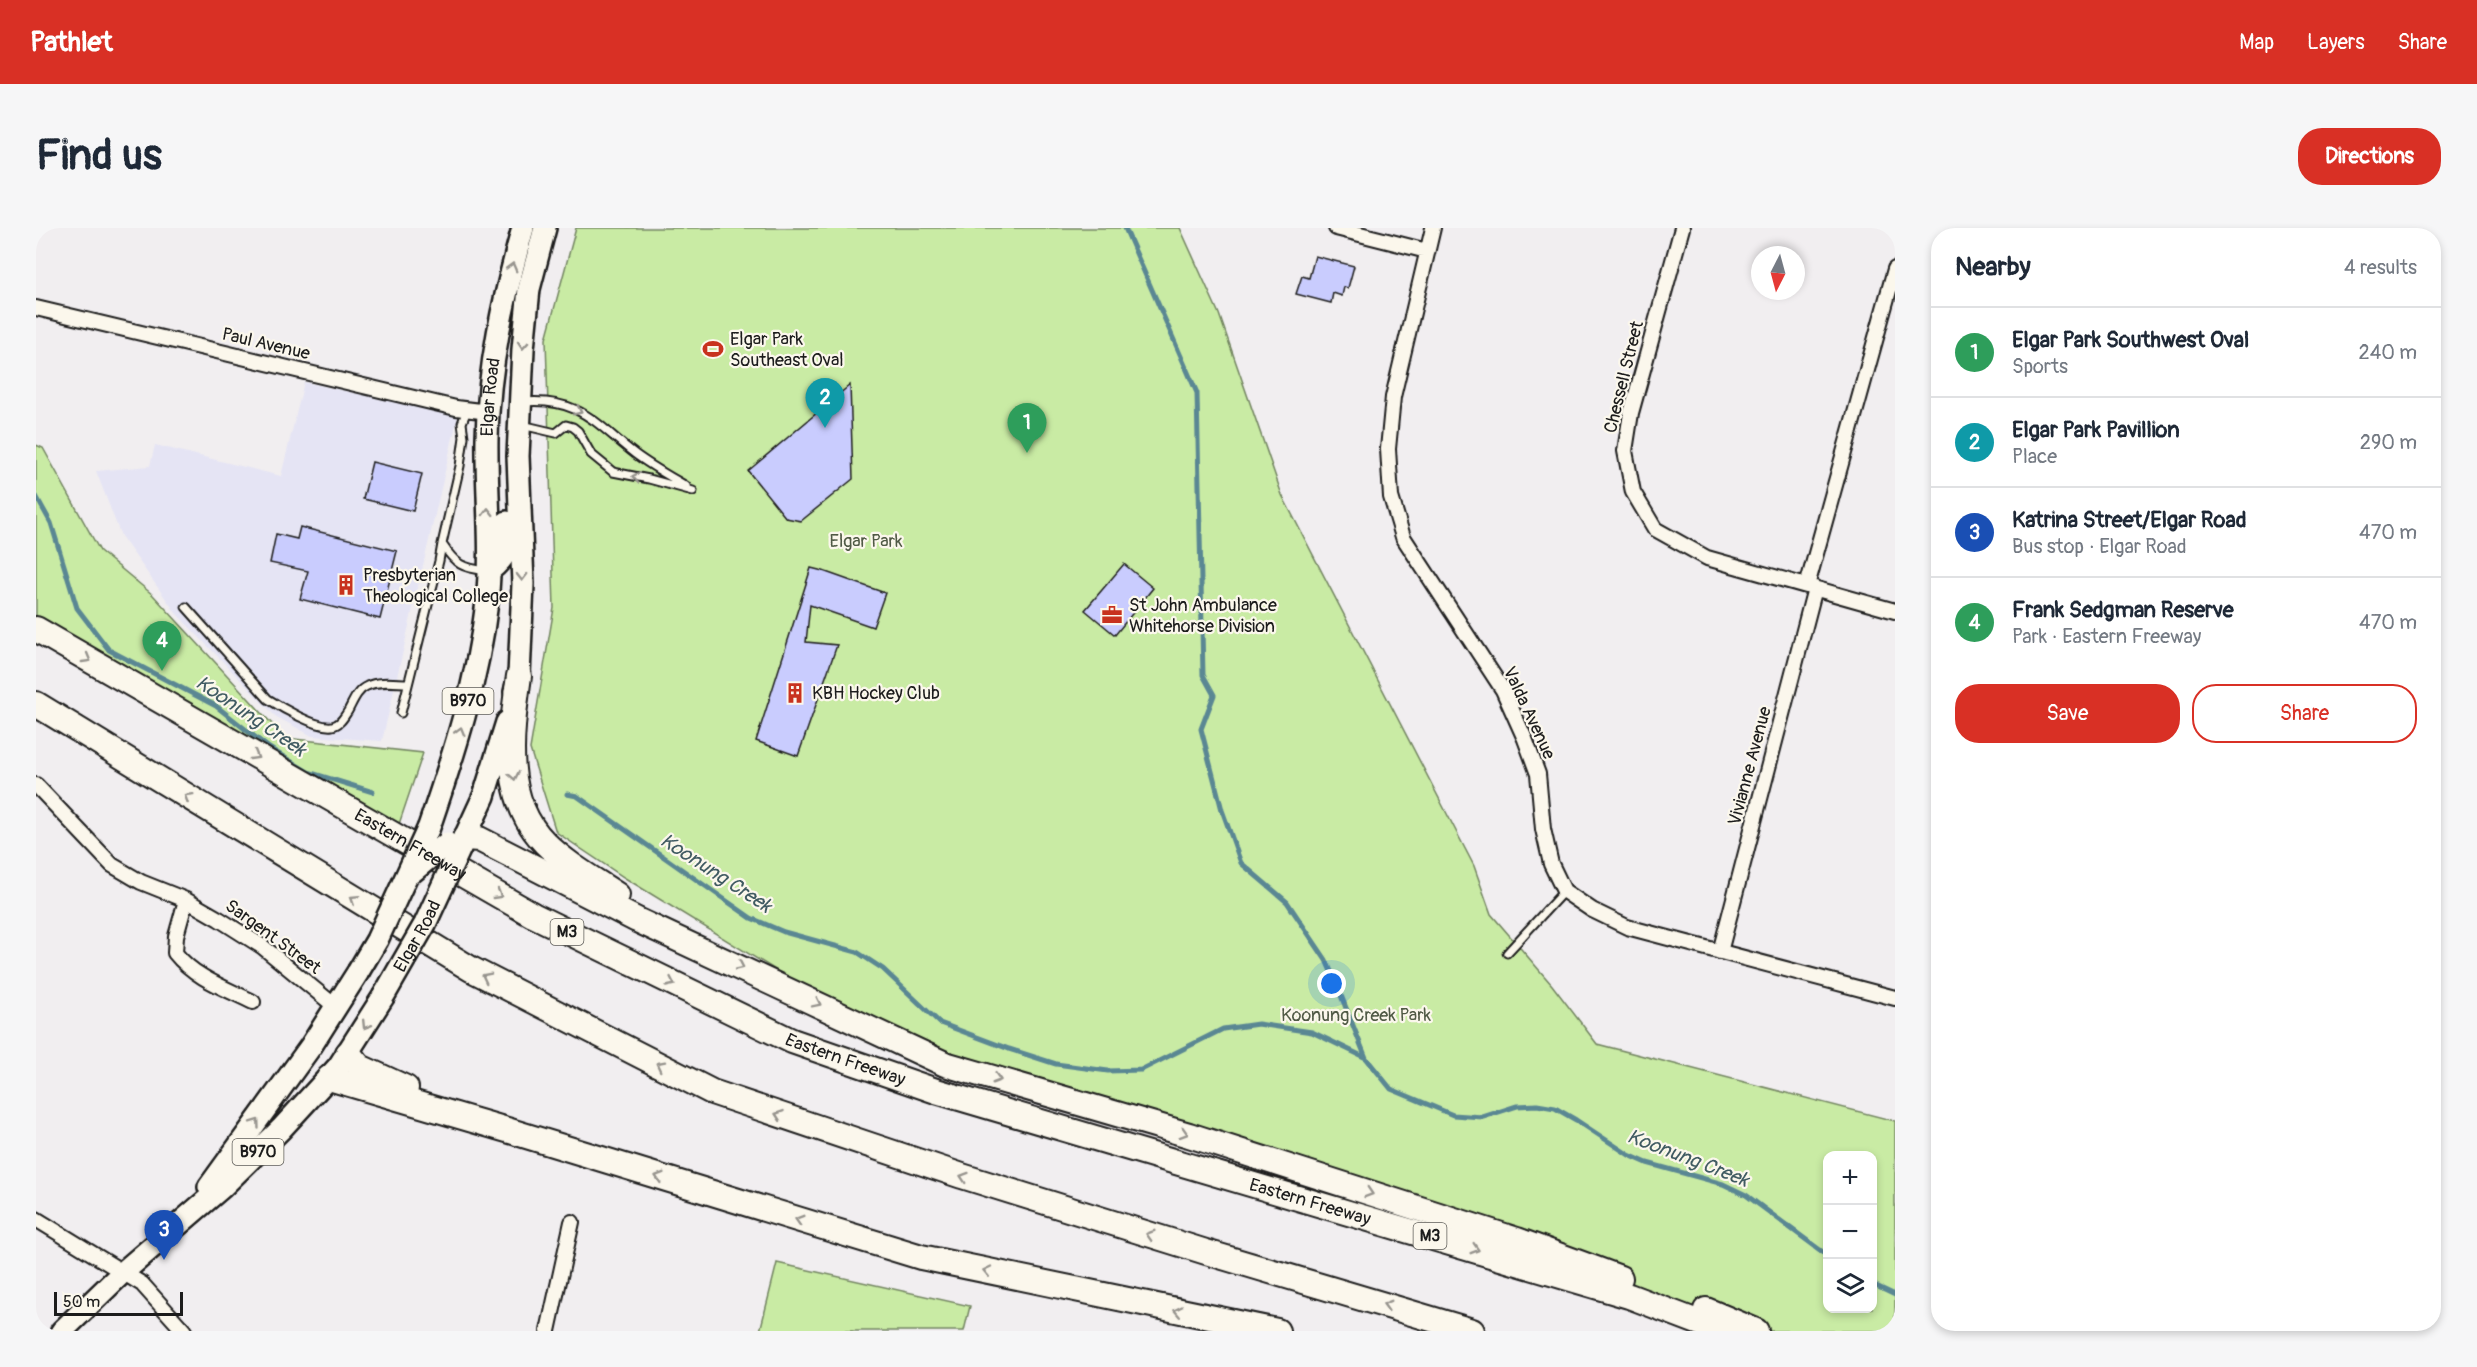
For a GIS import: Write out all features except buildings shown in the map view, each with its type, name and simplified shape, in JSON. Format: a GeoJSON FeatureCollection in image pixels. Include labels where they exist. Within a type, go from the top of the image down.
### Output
{"type":"FeatureCollection","features":[{"type":"Feature","properties":{"kind":"highway","name":"Eastern Freeway"},"geometry":{"type":"LineString","coordinates":[[36,629],[533,915],[792,1041],[936,1091],[1629,1296],[1720,1331]]}},
{"type":"Feature","properties":{"kind":"highway"},"geometry":{"type":"LineString","coordinates":[[519,676],[511,738],[511,757],[518,795],[533,830],[561,857],[677,937]]}},
{"type":"Feature","properties":{"kind":"highway"},"geometry":{"type":"LineString","coordinates":[[36,704],[471,969],[712,1092],[962,1176],[1472,1331]]}},
{"type":"Feature","properties":{"kind":"highway"},"geometry":{"type":"LineString","coordinates":[[458,843],[479,839],[637,920],[945,1064],[1189,1135],[1518,1240],[1722,1316],[1756,1331]]}},
{"type":"Feature","properties":{"kind":"highway"},"geometry":{"type":"LineString","coordinates":[[348,1053],[357,1064],[371,1073],[507,1130]]}},
{"type":"Feature","properties":{"kind":"highway"},"geometry":{"type":"LineString","coordinates":[[329,1078],[921,1257],[1277,1331]]}},
{"type":"Feature","properties":{"kind":"main road","name":"Elgar Road"},"geometry":{"type":"LineString","coordinates":[[182,1220],[276,1096],[336,1007],[377,940],[429,827],[451,764],[471,689],[487,602],[489,412],[502,305],[523,228]]}},
{"type":"Feature","properties":{"kind":"main road","name":"Elgar Road"},"geometry":{"type":"LineString","coordinates":[[62,1331],[122,1273],[245,1166],[329,1078],[348,1053],[383,997],[425,924],[458,843],[484,796],[500,750],[519,676],[522,584],[518,476],[523,349],[529,289],[545,228]]}},
{"type":"Feature","properties":{"kind":"main road"},"geometry":{"type":"LineString","coordinates":[[489,412],[521,402]]}},
{"type":"Feature","properties":{"kind":"main road"},"geometry":{"type":"LineString","coordinates":[[489,412],[520,425]]}},
{"type":"Feature","properties":{"kind":"main road","name":"Elgar Road"},"geometry":{"type":"LineString","coordinates":[[489,571],[504,559],[508,540],[507,511],[518,476]]}},
{"type":"Feature","properties":{"kind":"main road"},"geometry":{"type":"LineString","coordinates":[[408,875],[458,843]]}},
{"type":"Feature","properties":{"kind":"main road"},"geometry":{"type":"LineString","coordinates":[[336,1007],[348,1053]]}},
{"type":"Feature","properties":{"kind":"street"},"geometry":{"type":"LineString","coordinates":[[1336,228],[1427,251]]}},
{"type":"Feature","properties":{"kind":"street","name":"Valda Avenue"},"geometry":{"type":"LineString","coordinates":[[1433,228],[1393,397],[1388,449],[1390,497],[1403,537],[1503,690],[1525,739],[1538,774],[1543,829],[1551,864],[1564,891]]}},
{"type":"Feature","properties":{"kind":"street","name":"Chessell Street"},"geometry":{"type":"LineString","coordinates":[[1682,228],[1630,413],[1625,451],[1633,492],[1655,529],[1707,558],[1895,611]]}},
{"type":"Feature","properties":{"kind":"street","name":"Vivianne Avenue"},"geometry":{"type":"LineString","coordinates":[[1720,952],[1811,587],[1895,269]]}},
{"type":"Feature","properties":{"kind":"street","name":"Paul Avenue"},"geometry":{"type":"LineString","coordinates":[[36,308],[465,416],[489,412]]}},
{"type":"Feature","properties":{"kind":"street","name":"Sargent Street"},"geometry":{"type":"LineString","coordinates":[[36,785],[112,865],[141,882],[186,900],[263,947],[336,1007]]}},
{"type":"Feature","properties":{"kind":"street"},"geometry":{"type":"LineString","coordinates":[[1564,891],[1592,910],[1627,927],[1895,998]]}},
{"type":"Feature","properties":{"kind":"street"},"geometry":{"type":"LineString","coordinates":[[186,900],[176,936],[175,953],[186,967],[253,1002]]}},
{"type":"Feature","properties":{"kind":"street"},"geometry":{"type":"LineString","coordinates":[[36,1219],[142,1284],[184,1331]]}},
{"type":"Feature","properties":{"kind":"street"},"geometry":{"type":"LineString","coordinates":[[548,1331],[572,1222]]}},
{"type":"Feature","properties":{"kind":"lane"},"geometry":{"type":"LineString","coordinates":[[520,425],[556,433],[566,425],[573,427],[598,462],[613,472],[693,491],[637,455],[601,424],[578,409],[544,401],[521,402]]}},
{"type":"Feature","properties":{"kind":"lane"},"geometry":{"type":"LineString","coordinates":[[401,713],[462,457],[465,416]]}},
{"type":"Feature","properties":{"kind":"lane"},"geometry":{"type":"LineString","coordinates":[[442,544],[450,557],[464,568],[489,571]]}},
{"type":"Feature","properties":{"kind":"lane"},"geometry":{"type":"LineString","coordinates":[[186,608],[268,699],[321,725],[338,724],[361,690],[367,686],[377,683],[408,683]]}},
{"type":"Feature","properties":{"kind":"lane"},"geometry":{"type":"LineString","coordinates":[[1507,953],[1564,891]]}},
{"type":"Feature","properties":{"kind":"shaded area"},"geometry":{"type":"Polygon","coordinates":[[[304,382],[458,416],[382,741],[312,736],[275,716],[176,613],[121,536],[96,471],[150,466],[155,445],[281,476],[304,382]]]}},
{"type":"Feature","properties":{"kind":"green space"},"geometry":{"type":"Polygon","coordinates":[[[576,228],[1180,228],[1219,314],[1282,495],[1474,866],[1491,914],[1552,985],[1597,1044],[1895,1121],[1895,1331],[1712,1331],[1397,1209],[1043,1098],[818,996],[625,878],[556,832],[530,749],[554,608],[546,339],[576,228]]]}},
{"type":"Feature","properties":{"kind":"green space"},"geometry":{"type":"Polygon","coordinates":[[[36,445],[43,448],[100,551],[153,595],[285,738],[423,753],[395,836],[36,639],[36,445]]]}},
{"type":"Feature","properties":{"kind":"green space"},"geometry":{"type":"Polygon","coordinates":[[[777,1263],[970,1306],[964,1331],[760,1331],[777,1263]]]}},
{"type":"Feature","properties":{"kind":"waterway"},"geometry":{"type":"LineString","coordinates":[[1125,228],[1197,393],[1203,675],[1214,695],[1201,729],[1222,810],[1241,863],[1287,902],[1326,960],[1333,976]]}},
{"type":"Feature","properties":{"kind":"waterway","name":"Koonung Creek"},"geometry":{"type":"LineString","coordinates":[[36,496],[51,523],[77,608],[109,650],[216,706],[269,748],[308,772],[373,792]]}},
{"type":"Feature","properties":{"kind":"waterway","name":"Koonung Creek"},"geometry":{"type":"LineString","coordinates":[[567,794],[577,796],[751,918],[784,932],[857,952],[883,969],[940,1023],[1009,1049],[1056,1064],[1108,1071],[1141,1070],[1223,1029],[1258,1024],[1312,1032],[1366,1058],[1391,1089],[1453,1115],[1483,1117],[1517,1106],[1537,1105],[1555,1108],[1629,1155],[1647,1163],[1723,1184],[1746,1195],[1823,1252]]}},
{"type":"Feature","properties":{"kind":"waterway"},"geometry":{"type":"LineString","coordinates":[[1340,993],[1366,1058]]}},
{"type":"Feature","properties":{"kind":"waterway","name":"Koonung Creek"},"geometry":{"type":"LineString","coordinates":[[1877,1286],[1895,1295]]}},
{"type":"Feature","properties":{"kind":"place","name":"Elgar Park Southeast Oval"},"geometry":{"type":"Point","coordinates":[713,349]}},
{"type":"Feature","properties":{"kind":"place","name":"Elgar Park Pavillion"},"geometry":{"type":"Point","coordinates":[825,428]}},
{"type":"Feature","properties":{"kind":"place","name":"Elgar Park Southwest Oval"},"geometry":{"type":"Point","coordinates":[1027,453]}},
{"type":"Feature","properties":{"kind":"place","name":"Presbyterian Theological College"},"geometry":{"type":"Point","coordinates":[346,585]}},
{"type":"Feature","properties":{"kind":"place","name":"St John Ambulance Whitehorse Division"},"geometry":{"type":"Point","coordinates":[1112,615]}},
{"type":"Feature","properties":{"kind":"place","name":"Frank Sedgman Reserve"},"geometry":{"type":"Point","coordinates":[162,671]}},
{"type":"Feature","properties":{"kind":"place","name":"KBH Hockey Club"},"geometry":{"type":"Point","coordinates":[795,693]}},
{"type":"Feature","properties":{"kind":"place","name":"Katrina Street/Elgar Road"},"geometry":{"type":"Point","coordinates":[164,1260]}},
{"type":"Feature","properties":{"kind":"park label","name":"Elgar Park"},"geometry":{"type":"Point","coordinates":[866,541]}},
{"type":"Feature","properties":{"kind":"park label","name":"Koonung Creek Park"},"geometry":{"type":"Point","coordinates":[1356,1015]}}]}
